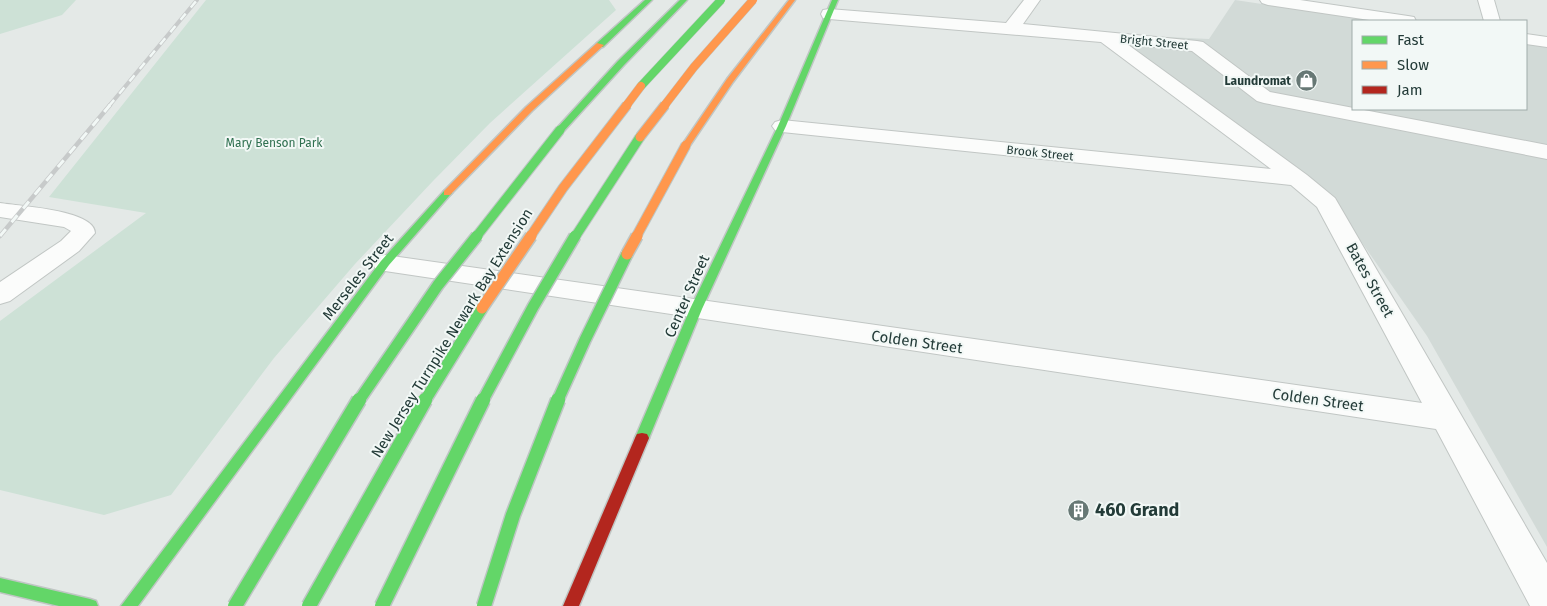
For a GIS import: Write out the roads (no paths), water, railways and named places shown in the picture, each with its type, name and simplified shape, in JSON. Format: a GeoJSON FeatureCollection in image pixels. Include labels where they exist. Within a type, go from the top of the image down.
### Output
{"type":"FeatureCollection","features":[{"type":"Feature","properties":{"kind":"main road","name":"Merseles Street"},"geometry":{"type":"LineString","coordinates":[[129,606],[385,263],[452,188],[529,109],[649,0]]}},
{"type":"Feature","properties":{"kind":"main road","name":"New Jersey Turnpike Newark Bay Extension"},"geometry":{"type":"LineString","coordinates":[[309,606],[359,512],[421,406],[486,301],[534,230],[589,152],[629,101],[675,47],[721,0]]}},
{"type":"Feature","properties":{"kind":"main road"},"geometry":{"type":"LineString","coordinates":[[382,606],[459,445],[515,340],[568,248],[614,176],[655,118],[702,57],[753,0]]}},
{"type":"Feature","properties":{"kind":"main road"},"geometry":{"type":"LineString","coordinates":[[484,606],[494,567],[551,414],[595,316],[686,145],[730,81],[792,0]]}},
{"type":"Feature","properties":{"kind":"main road"},"geometry":{"type":"LineString","coordinates":[[235,606],[371,381],[438,285],[560,130],[681,1]]}},
{"type":"Feature","properties":{"kind":"main road","name":"Center Street"},"geometry":{"type":"LineString","coordinates":[[571,606],[696,309],[782,126],[832,7]]}},
{"type":"Feature","properties":{"kind":"main road"},"geometry":{"type":"LineString","coordinates":[[0,584],[90,606]]}},
{"type":"Feature","properties":{"kind":"street"},"geometry":{"type":"LineString","coordinates":[[1010,28],[1032,0]]}},
{"type":"Feature","properties":{"kind":"street"},"geometry":{"type":"LineString","coordinates":[[1268,0],[1401,20]]}},
{"type":"Feature","properties":{"kind":"street"},"geometry":{"type":"LineString","coordinates":[[1486,0],[1492,20]]}},
{"type":"Feature","properties":{"kind":"street","name":"Bright Street"},"geometry":{"type":"LineString","coordinates":[[832,7],[1010,28],[1197,46],[1264,97],[1547,152]]}},
{"type":"Feature","properties":{"kind":"street","name":"Bates Street"},"geometry":{"type":"LineString","coordinates":[[1106,37],[1299,180],[1327,203],[1449,419],[1547,599]]}},
{"type":"Feature","properties":{"kind":"street"},"geometry":{"type":"LineString","coordinates":[[1527,39],[1547,42]]}},
{"type":"Feature","properties":{"kind":"street","name":"Brook Street"},"geometry":{"type":"LineString","coordinates":[[782,126],[1299,180]]}},
{"type":"Feature","properties":{"kind":"street"},"geometry":{"type":"LineString","coordinates":[[0,210],[71,221],[83,228],[83,233],[70,246],[0,295]]}},
{"type":"Feature","properties":{"kind":"street","name":"Colden Street"},"geometry":{"type":"LineString","coordinates":[[385,263],[1449,419]]}},
{"type":"Feature","properties":{"kind":"railway"},"geometry":{"type":"LineString","coordinates":[[109,106],[197,0]]}},
{"type":"Feature","properties":{"kind":"railway"},"geometry":{"type":"LineString","coordinates":[[0,236],[110,105]]}},
{"type":"Feature","properties":{"kind":"place","name":"Laundromat"},"geometry":{"type":"Point","coordinates":[1307,81]}},
{"type":"Feature","properties":{"kind":"place","name":"460 Grand"},"geometry":{"type":"Point","coordinates":[1079,510]}},
{"type":"Feature","properties":{"kind":"park label","name":"Mary Benson Park"},"geometry":{"type":"Point","coordinates":[274,143]}}]}
